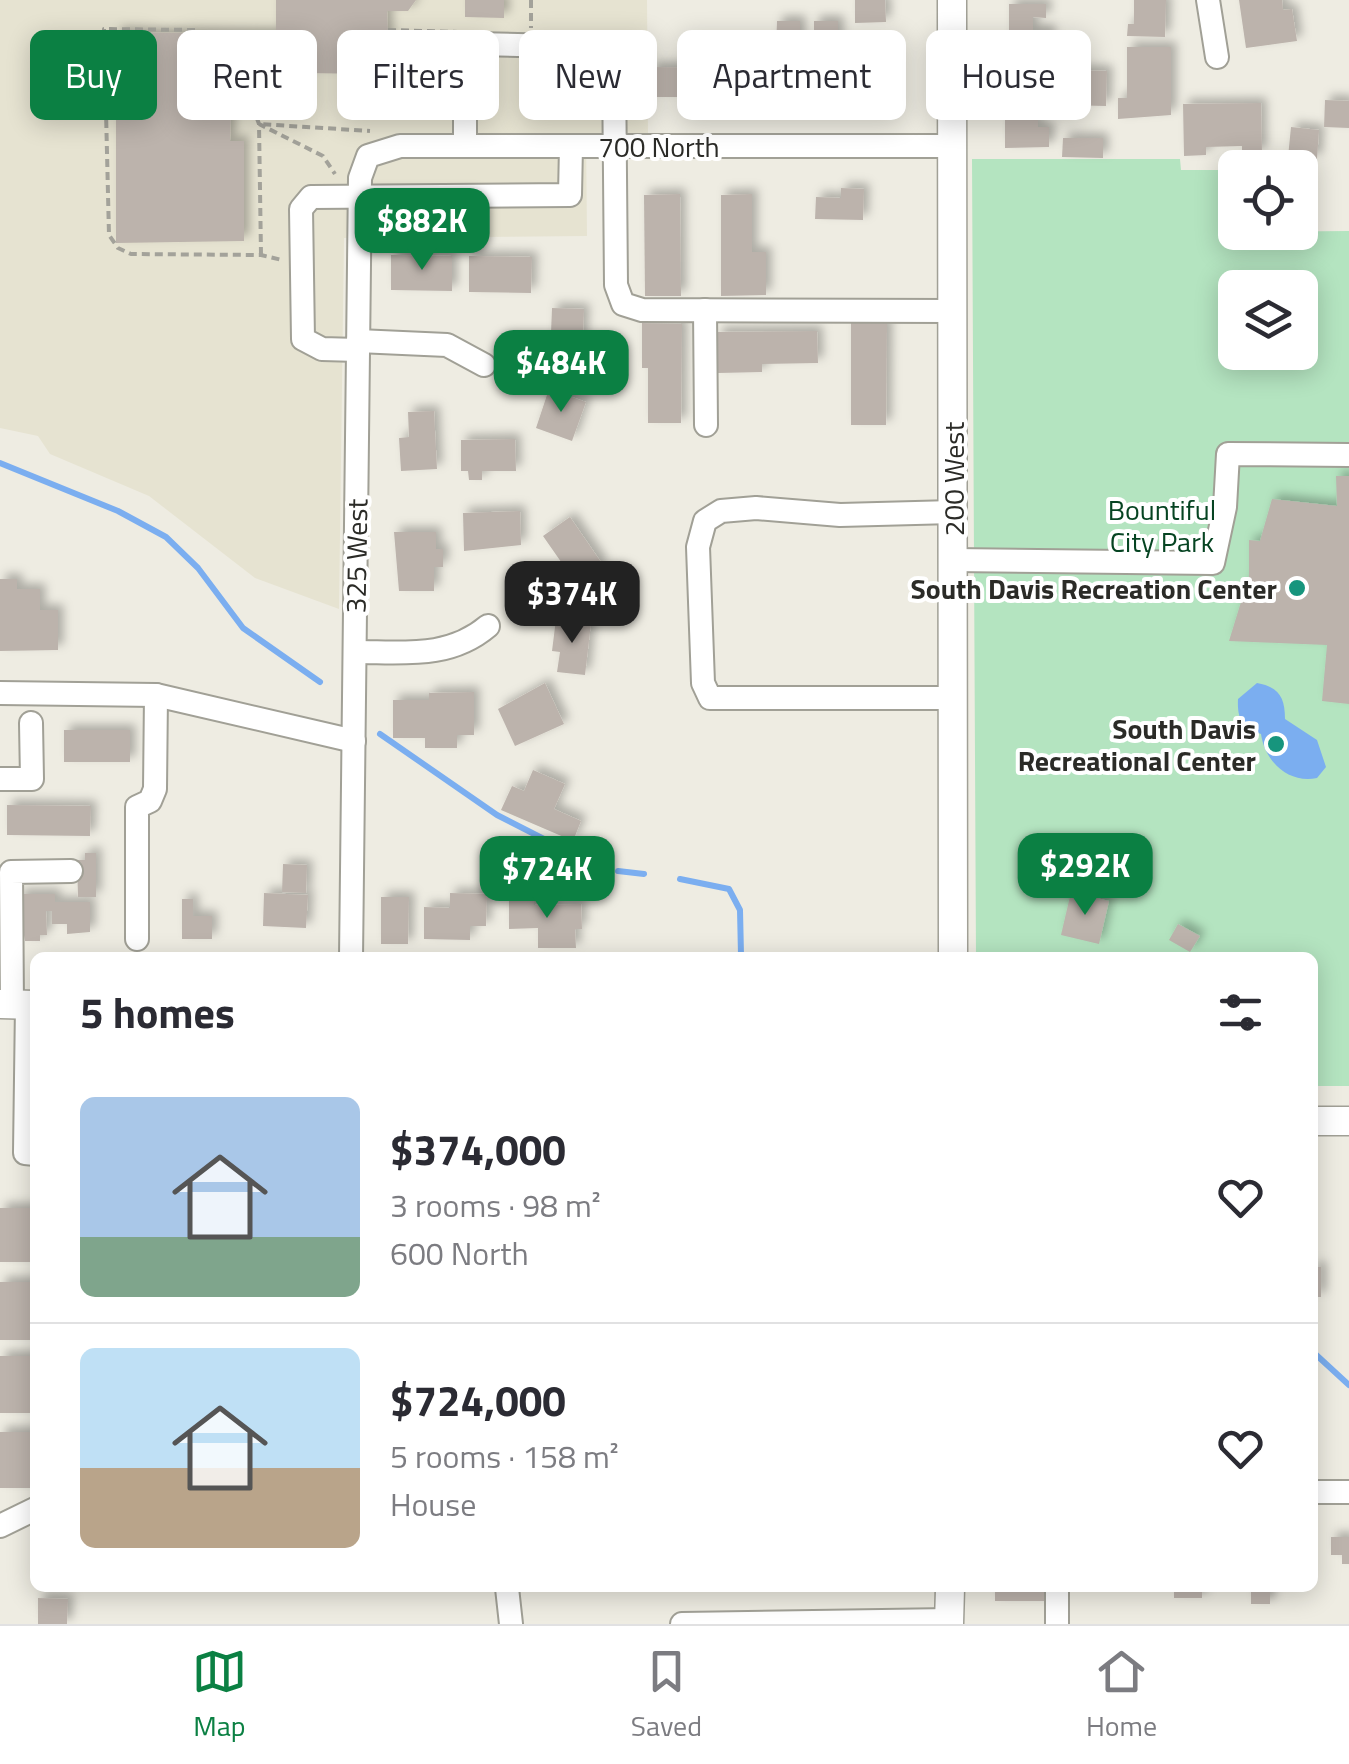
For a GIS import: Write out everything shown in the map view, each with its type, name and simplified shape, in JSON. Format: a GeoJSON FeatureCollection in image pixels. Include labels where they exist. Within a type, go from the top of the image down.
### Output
{"type":"FeatureCollection","features":[{"type":"Feature","properties":{"kind":"main road","name":"200 West"},"geometry":{"type":"LineString","coordinates":[[952,0],[954,952]]}},
{"type":"Feature","properties":{"kind":"main road"},"geometry":{"type":"LineString","coordinates":[[1318,1121],[1349,1121]]}},
{"type":"Feature","properties":{"kind":"main road"},"geometry":{"type":"LineString","coordinates":[[950,1592],[950,1622]]}},
{"type":"Feature","properties":{"kind":"street"},"geometry":{"type":"LineString","coordinates":[[1208,0],[1216,57]]}},
{"type":"Feature","properties":{"kind":"street"},"geometry":{"type":"LineString","coordinates":[[465,146],[465,59],[475,44],[597,46],[614,65],[616,286],[623,304],[642,310],[953,311]]}},
{"type":"Feature","properties":{"kind":"street"},"geometry":{"type":"LineString","coordinates":[[484,365],[447,345],[322,349],[303,339],[301,210],[312,197],[570,195],[571,146]]}},
{"type":"Feature","properties":{"kind":"street","name":"700 North"},"geometry":{"type":"LineString","coordinates":[[368,156],[390,147],[952,146]]}},
{"type":"Feature","properties":{"kind":"street","name":"325 West"},"geometry":{"type":"LineString","coordinates":[[352,952],[360,195],[361,170],[368,156]]}},
{"type":"Feature","properties":{"kind":"street"},"geometry":{"type":"LineString","coordinates":[[705,310],[706,425]]}},
{"type":"Feature","properties":{"kind":"street"},"geometry":{"type":"LineString","coordinates":[[953,560],[1213,563],[1226,507],[1228,454],[1349,455]]}},
{"type":"Feature","properties":{"kind":"street"},"geometry":{"type":"LineString","coordinates":[[953,512],[840,515],[732,509],[705,521],[698,546],[704,614],[703,683],[710,698],[953,698]]}},
{"type":"Feature","properties":{"kind":"street"},"geometry":{"type":"LineString","coordinates":[[355,652],[442,651],[468,642],[488,626]]}},
{"type":"Feature","properties":{"kind":"street"},"geometry":{"type":"LineString","coordinates":[[0,693],[156,696],[354,742]]}},
{"type":"Feature","properties":{"kind":"street"},"geometry":{"type":"LineString","coordinates":[[137,938],[138,807],[150,801],[155,789],[156,696]]}},
{"type":"Feature","properties":{"kind":"street"},"geometry":{"type":"LineString","coordinates":[[0,779],[32,779],[32,724]]}},
{"type":"Feature","properties":{"kind":"street"},"geometry":{"type":"LineString","coordinates":[[30,1154],[24,1153],[11,872],[72,871]]}},
{"type":"Feature","properties":{"kind":"street"},"geometry":{"type":"LineString","coordinates":[[1318,1492],[1349,1492]]}},
{"type":"Feature","properties":{"kind":"street"},"geometry":{"type":"LineString","coordinates":[[0,1526],[30,1511]]}},
{"type":"Feature","properties":{"kind":"street"},"geometry":{"type":"LineString","coordinates":[[507,1592],[511,1624]]}},
{"type":"Feature","properties":{"kind":"street"},"geometry":{"type":"LineString","coordinates":[[1057,1592],[1057,1624]]}},
{"type":"Feature","properties":{"kind":"street"},"geometry":{"type":"LineString","coordinates":[[682,1624],[950,1622]]}},
{"type":"Feature","properties":{"kind":"path"},"geometry":{"type":"LineString","coordinates":[[532,0],[532,28]]}},
{"type":"Feature","properties":{"kind":"path"},"geometry":{"type":"LineString","coordinates":[[177,30],[104,30],[109,235],[131,254],[261,254],[286,261]]}},
{"type":"Feature","properties":{"kind":"path"},"geometry":{"type":"LineString","coordinates":[[258,120],[261,254]]}},
{"type":"Feature","properties":{"kind":"path"},"geometry":{"type":"LineString","coordinates":[[259,124],[370,131]]}},
{"type":"Feature","properties":{"kind":"path"},"geometry":{"type":"LineString","coordinates":[[259,124],[323,156],[337,178]]}},
{"type":"Feature","properties":{"kind":"shaded area"},"geometry":{"type":"Polygon","coordinates":[[[0,0],[647,0],[647,30],[519,30],[519,120],[648,120],[648,133],[586,134],[587,236],[344,238],[339,609],[255,578],[149,496],[50,454],[38,436],[0,428],[0,0]]]}},
{"type":"Feature","properties":{"kind":"green space","name":"Bountiful City Park"},"geometry":{"type":"Polygon","coordinates":[[[972,159],[1180,159],[1181,170],[1218,170],[1218,250],[1318,250],[1318,231],[1349,231],[1349,1086],[1318,1086],[1318,952],[976,952],[972,159]]]}},
{"type":"Feature","properties":{"kind":"water"},"geometry":{"type":"Polygon","coordinates":[[[1257,683],[1276,690],[1284,705],[1285,719],[1317,740],[1326,767],[1317,778],[1297,778],[1280,769],[1268,754],[1261,734],[1242,721],[1238,699],[1257,683]]]}},
{"type":"Feature","properties":{"kind":"building"},"geometry":{"type":"Polygon","coordinates":[[[276,0],[416,0],[408,11],[387,11],[388,30],[337,30],[337,73],[317,73],[317,30],[276,30],[276,0]]]}},
{"type":"Feature","properties":{"kind":"building"},"geometry":{"type":"Polygon","coordinates":[[[465,0],[504,0],[504,18],[465,17],[465,0]]]}},
{"type":"Feature","properties":{"kind":"building"},"geometry":{"type":"Polygon","coordinates":[[[855,0],[885,0],[886,22],[855,23],[855,0]]]}},
{"type":"Feature","properties":{"kind":"building"},"geometry":{"type":"Polygon","coordinates":[[[1134,0],[1166,0],[1165,37],[1127,36],[1128,24],[1134,24],[1134,0]]]}},
{"type":"Feature","properties":{"kind":"building"},"geometry":{"type":"Polygon","coordinates":[[[1239,0],[1282,0],[1283,10],[1292,9],[1297,41],[1246,48],[1239,0]]]}},
{"type":"Feature","properties":{"kind":"building"},"geometry":{"type":"Polygon","coordinates":[[[1009,4],[1046,4],[1046,18],[1033,17],[1033,30],[1009,30],[1009,4]]]}},
{"type":"Feature","properties":{"kind":"building"},"geometry":{"type":"Polygon","coordinates":[[[777,21],[800,21],[800,30],[777,30],[777,21]]]}},
{"type":"Feature","properties":{"kind":"building"},"geometry":{"type":"Polygon","coordinates":[[[814,21],[838,21],[838,30],[814,30],[814,21]]]}},
{"type":"Feature","properties":{"kind":"building"},"geometry":{"type":"Polygon","coordinates":[[[157,33],[177,33],[177,120],[231,120],[230,141],[244,141],[244,241],[116,243],[116,120],[157,120],[157,33]]]}},
{"type":"Feature","properties":{"kind":"building"},"geometry":{"type":"Polygon","coordinates":[[[1127,47],[1171,47],[1171,115],[1118,119],[1118,98],[1127,98],[1127,47]]]}},
{"type":"Feature","properties":{"kind":"building"},"geometry":{"type":"Polygon","coordinates":[[[657,67],[677,67],[677,97],[657,97],[657,67]]]}},
{"type":"Feature","properties":{"kind":"building"},"geometry":{"type":"Polygon","coordinates":[[[1091,71],[1107,71],[1106,106],[1091,106],[1091,71]]]}},
{"type":"Feature","properties":{"kind":"building"},"geometry":{"type":"Polygon","coordinates":[[[1325,100],[1349,101],[1349,128],[1324,127],[1325,100]]]}},
{"type":"Feature","properties":{"kind":"building"},"geometry":{"type":"Polygon","coordinates":[[[1261,103],[1262,150],[1206,147],[1206,155],[1184,156],[1183,104],[1261,103]]]}},
{"type":"Feature","properties":{"kind":"building"},"geometry":{"type":"Polygon","coordinates":[[[1005,120],[1038,120],[1038,127],[1049,127],[1049,147],[1005,148],[1005,120]]]}},
{"type":"Feature","properties":{"kind":"building"},"geometry":{"type":"Polygon","coordinates":[[[1291,127],[1319,130],[1318,150],[1289,150],[1291,127]]]}},
{"type":"Feature","properties":{"kind":"building"},"geometry":{"type":"Polygon","coordinates":[[[1063,138],[1103,138],[1103,158],[1062,157],[1063,138]]]}},
{"type":"Feature","properties":{"kind":"building"},"geometry":{"type":"Polygon","coordinates":[[[841,188],[864,189],[863,220],[815,219],[816,197],[841,198],[841,188]]]}},
{"type":"Feature","properties":{"kind":"building"},"geometry":{"type":"Polygon","coordinates":[[[680,194],[681,296],[645,296],[644,195],[680,194]]]}},
{"type":"Feature","properties":{"kind":"building"},"geometry":{"type":"Polygon","coordinates":[[[752,194],[752,252],[766,252],[766,295],[721,296],[721,195],[752,194]]]}},
{"type":"Feature","properties":{"kind":"building"},"geometry":{"type":"Polygon","coordinates":[[[391,255],[452,256],[452,291],[391,290],[391,255]]]}},
{"type":"Feature","properties":{"kind":"building"},"geometry":{"type":"Polygon","coordinates":[[[469,256],[532,257],[531,293],[469,292],[469,256]]]}},
{"type":"Feature","properties":{"kind":"building"},"geometry":{"type":"Polygon","coordinates":[[[552,308],[584,309],[582,360],[550,358],[552,308]]]}},
{"type":"Feature","properties":{"kind":"building"},"geometry":{"type":"Polygon","coordinates":[[[642,323],[682,324],[681,423],[648,423],[648,368],[642,368],[642,323]]]}},
{"type":"Feature","properties":{"kind":"building"},"geometry":{"type":"Polygon","coordinates":[[[851,323],[887,323],[886,425],[851,425],[851,323]]]}},
{"type":"Feature","properties":{"kind":"building"},"geometry":{"type":"Polygon","coordinates":[[[817,331],[818,363],[762,364],[762,372],[718,373],[717,332],[817,331]]]}},
{"type":"Feature","properties":{"kind":"building"},"geometry":{"type":"Polygon","coordinates":[[[549,389],[586,402],[572,441],[536,428],[549,389]]]}},
{"type":"Feature","properties":{"kind":"building"},"geometry":{"type":"Polygon","coordinates":[[[434,411],[437,469],[401,471],[399,438],[409,437],[408,412],[434,411]]]}},
{"type":"Feature","properties":{"kind":"building"},"geometry":{"type":"Polygon","coordinates":[[[515,439],[516,471],[482,471],[482,480],[469,480],[468,471],[461,471],[461,440],[515,439]]]}},
{"type":"Feature","properties":{"kind":"building","name":"South Davis Recreation Center"},"geometry":{"type":"Polygon","coordinates":[[[1336,476],[1349,476],[1349,704],[1322,701],[1327,645],[1229,641],[1249,576],[1249,540],[1260,541],[1272,499],[1337,506],[1336,476]]]}},
{"type":"Feature","properties":{"kind":"building"},"geometry":{"type":"Polygon","coordinates":[[[520,511],[521,545],[464,551],[463,513],[520,511]]]}},
{"type":"Feature","properties":{"kind":"building"},"geometry":{"type":"Polygon","coordinates":[[[570,517],[603,565],[584,578],[588,585],[559,604],[545,584],[566,569],[543,536],[570,517]]]}},
{"type":"Feature","properties":{"kind":"building"},"geometry":{"type":"Polygon","coordinates":[[[394,532],[436,532],[436,549],[443,549],[443,567],[434,567],[434,591],[399,591],[394,532]]]}},
{"type":"Feature","properties":{"kind":"building"},"geometry":{"type":"Polygon","coordinates":[[[0,579],[17,579],[17,589],[40,589],[40,610],[58,610],[58,650],[0,651],[0,579]]]}},
{"type":"Feature","properties":{"kind":"building"},"geometry":{"type":"Polygon","coordinates":[[[556,619],[591,623],[585,675],[557,672],[560,652],[552,651],[556,619]]]}},
{"type":"Feature","properties":{"kind":"building"},"geometry":{"type":"Polygon","coordinates":[[[545,683],[564,724],[515,746],[498,709],[545,683]]]}},
{"type":"Feature","properties":{"kind":"building"},"geometry":{"type":"Polygon","coordinates":[[[474,692],[474,735],[457,735],[457,748],[425,748],[425,738],[393,738],[393,700],[429,700],[429,693],[474,692]]]}},
{"type":"Feature","properties":{"kind":"building"},"geometry":{"type":"Polygon","coordinates":[[[64,730],[130,730],[130,762],[64,762],[64,730]]]}},
{"type":"Feature","properties":{"kind":"building"},"geometry":{"type":"Polygon","coordinates":[[[533,770],[565,784],[554,809],[581,821],[573,841],[501,810],[512,786],[524,791],[533,770]]]}},
{"type":"Feature","properties":{"kind":"building"},"geometry":{"type":"Polygon","coordinates":[[[7,805],[91,806],[90,836],[7,835],[7,805]]]}},
{"type":"Feature","properties":{"kind":"building"},"geometry":{"type":"Polygon","coordinates":[[[85,853],[96,853],[96,897],[78,897],[77,860],[85,860],[85,853]]]}},
{"type":"Feature","properties":{"kind":"building"},"geometry":{"type":"Polygon","coordinates":[[[283,864],[307,865],[306,893],[282,892],[283,864]]]}},
{"type":"Feature","properties":{"kind":"building"},"geometry":{"type":"Polygon","coordinates":[[[1071,892],[1109,901],[1099,944],[1061,935],[1071,892]]]}},
{"type":"Feature","properties":{"kind":"building"},"geometry":{"type":"Polygon","coordinates":[[[264,893],[308,895],[306,928],[263,926],[264,893]]]}},
{"type":"Feature","properties":{"kind":"building"},"geometry":{"type":"Polygon","coordinates":[[[450,893],[487,894],[486,926],[470,926],[470,940],[424,939],[424,907],[450,908],[450,893]]]}},
{"type":"Feature","properties":{"kind":"building"},"geometry":{"type":"Polygon","coordinates":[[[18,894],[55,894],[55,902],[90,902],[90,932],[67,934],[67,924],[52,924],[52,911],[46,911],[47,935],[40,935],[40,941],[25,941],[24,935],[19,935],[18,894]]]}},
{"type":"Feature","properties":{"kind":"building"},"geometry":{"type":"Polygon","coordinates":[[[381,897],[409,897],[408,944],[381,944],[381,897]]]}},
{"type":"Feature","properties":{"kind":"building"},"geometry":{"type":"Polygon","coordinates":[[[509,897],[534,897],[534,905],[581,904],[582,929],[575,929],[576,948],[538,948],[538,928],[509,929],[509,897]]]}},
{"type":"Feature","properties":{"kind":"building"},"geometry":{"type":"Polygon","coordinates":[[[182,899],[193,899],[193,916],[212,916],[212,939],[182,939],[182,899]]]}},
{"type":"Feature","properties":{"kind":"building"},"geometry":{"type":"Polygon","coordinates":[[[1178,924],[1200,936],[1190,952],[1169,940],[1178,924]]]}},
{"type":"Feature","properties":{"kind":"building"},"geometry":{"type":"Polygon","coordinates":[[[0,1208],[30,1208],[30,1262],[0,1262],[0,1208]]]}},
{"type":"Feature","properties":{"kind":"building"},"geometry":{"type":"Polygon","coordinates":[[[1318,1267],[1321,1267],[1318,1297],[1318,1267]]]}},
{"type":"Feature","properties":{"kind":"building"},"geometry":{"type":"Polygon","coordinates":[[[0,1282],[30,1282],[30,1340],[0,1340],[0,1282]]]}},
{"type":"Feature","properties":{"kind":"building"},"geometry":{"type":"Polygon","coordinates":[[[0,1356],[30,1356],[30,1413],[0,1413],[0,1356]]]}},
{"type":"Feature","properties":{"kind":"building"},"geometry":{"type":"Polygon","coordinates":[[[0,1432],[30,1432],[30,1488],[0,1488],[0,1432]]]}},
{"type":"Feature","properties":{"kind":"building"},"geometry":{"type":"Polygon","coordinates":[[[1331,1537],[1349,1537],[1349,1564],[1342,1564],[1342,1555],[1331,1555],[1331,1537]]]}},
{"type":"Feature","properties":{"kind":"building"},"geometry":{"type":"Polygon","coordinates":[[[995,1592],[1045,1592],[1045,1601],[995,1601],[995,1592]]]}},
{"type":"Feature","properties":{"kind":"building"},"geometry":{"type":"Polygon","coordinates":[[[1174,1592],[1202,1592],[1202,1598],[1174,1598],[1174,1592]]]}},
{"type":"Feature","properties":{"kind":"building"},"geometry":{"type":"Polygon","coordinates":[[[1251,1592],[1270,1592],[1270,1604],[1251,1604],[1251,1592]]]}},
{"type":"Feature","properties":{"kind":"building"},"geometry":{"type":"Polygon","coordinates":[[[38,1598],[68,1599],[67,1624],[38,1624],[38,1598]]]}},
{"type":"Feature","properties":{"kind":"waterway"},"geometry":{"type":"LineString","coordinates":[[0,463],[118,511],[166,537],[198,568],[243,628],[320,682]]}},
{"type":"Feature","properties":{"kind":"waterway"},"geometry":{"type":"LineString","coordinates":[[380,734],[497,815],[589,862]]}},
{"type":"Feature","properties":{"kind":"waterway"},"geometry":{"type":"LineString","coordinates":[[618,871],[644,874]]}},
{"type":"Feature","properties":{"kind":"waterway"},"geometry":{"type":"LineString","coordinates":[[680,879],[729,889],[740,910],[741,952]]}},
{"type":"Feature","properties":{"kind":"waterway"},"geometry":{"type":"LineString","coordinates":[[1318,1357],[1349,1385]]}},
{"type":"Feature","properties":{"kind":"place","name":"South Davis Recreation Center"},"geometry":{"type":"Point","coordinates":[1297,588]}},
{"type":"Feature","properties":{"kind":"place","name":"South Davis Recreational Center"},"geometry":{"type":"Point","coordinates":[1276,744]}}]}
